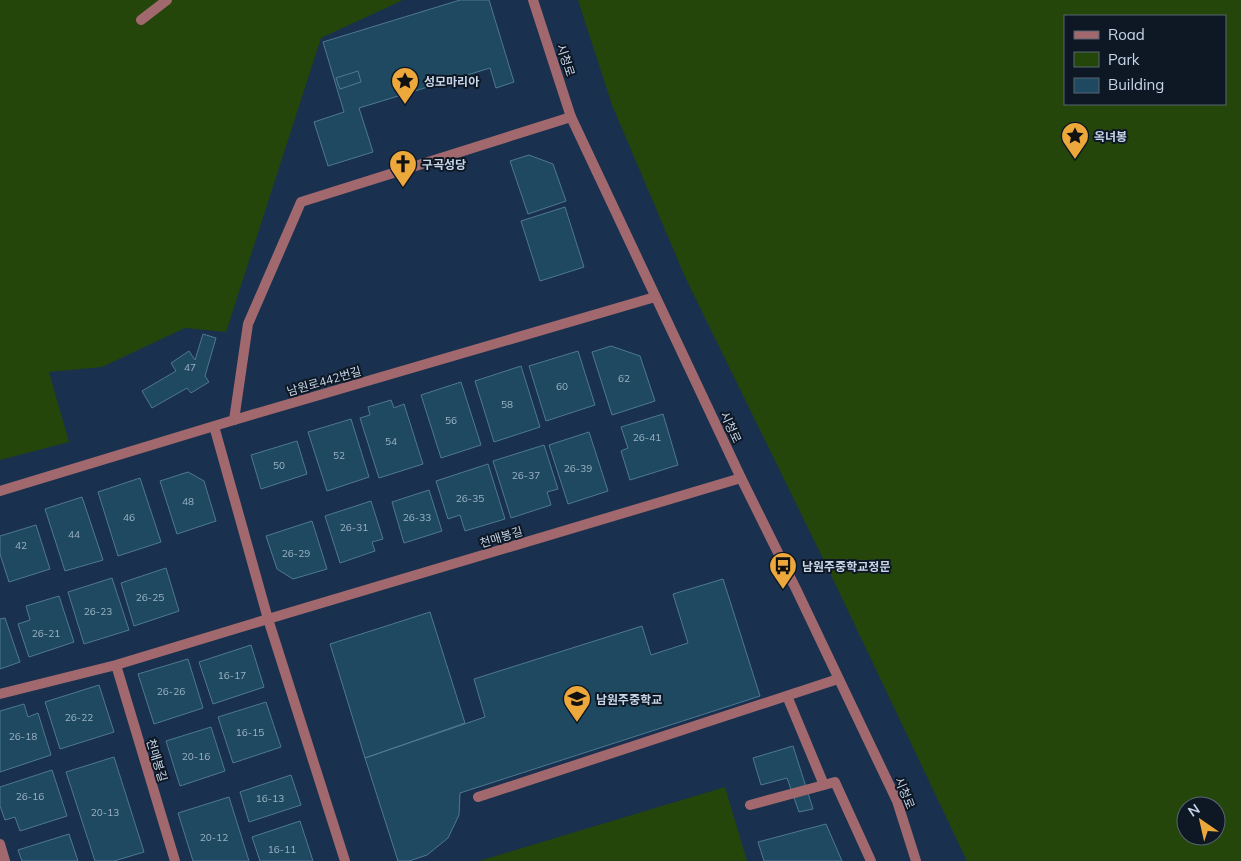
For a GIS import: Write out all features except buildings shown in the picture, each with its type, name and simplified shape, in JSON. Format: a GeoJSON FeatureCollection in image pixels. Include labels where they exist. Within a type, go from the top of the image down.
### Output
{"type":"FeatureCollection","features":[{"type":"Feature","properties":{"kind":"street"},"geometry":{"type":"LineString","coordinates":[[140,20],[167,0]]}},
{"type":"Feature","properties":{"kind":"street","name":"시청로"},"geometry":{"type":"LineString","coordinates":[[533,0],[571,117],[741,478],[897,801],[916,861]]}},
{"type":"Feature","properties":{"kind":"street"},"geometry":{"type":"LineString","coordinates":[[234,420],[248,324],[301,202],[571,117]]}},
{"type":"Feature","properties":{"kind":"street","name":"남원로442번길"},"geometry":{"type":"LineString","coordinates":[[0,491],[234,420],[655,297]]}},
{"type":"Feature","properties":{"kind":"street"},"geometry":{"type":"LineString","coordinates":[[214,426],[268,619],[345,861]]}},
{"type":"Feature","properties":{"kind":"street","name":"천매봉길"},"geometry":{"type":"LineString","coordinates":[[0,694],[116,666],[741,478]]}},
{"type":"Feature","properties":{"kind":"street","name":"천매봉길"},"geometry":{"type":"LineString","coordinates":[[116,666],[175,861]]}},
{"type":"Feature","properties":{"kind":"street"},"geometry":{"type":"LineString","coordinates":[[478,797],[838,679]]}},
{"type":"Feature","properties":{"kind":"street"},"geometry":{"type":"LineString","coordinates":[[787,696],[824,785]]}},
{"type":"Feature","properties":{"kind":"street"},"geometry":{"type":"LineString","coordinates":[[750,805],[835,782],[871,861]]}},
{"type":"Feature","properties":{"kind":"street"},"geometry":{"type":"LineString","coordinates":[[0,844],[5,861]]}},
{"type":"Feature","properties":{"kind":"green space"},"geometry":{"type":"Polygon","coordinates":[[[0,0],[403,0],[321,38],[226,332],[185,328],[102,367],[49,372],[69,442],[0,460],[0,0]]]}},
{"type":"Feature","properties":{"kind":"green space"},"geometry":{"type":"Polygon","coordinates":[[[578,0],[1241,0],[1241,861],[967,861],[832,577],[686,279],[612,105],[578,0]]]}},
{"type":"Feature","properties":{"kind":"green space"},"geometry":{"type":"Polygon","coordinates":[[[725,787],[747,861],[479,861],[725,787]]]}},
{"type":"Feature","properties":{"kind":"place","name":"성모마리아"},"geometry":{"type":"Point","coordinates":[405,105]}},
{"type":"Feature","properties":{"kind":"place","name":"옥녀봉"},"geometry":{"type":"Point","coordinates":[1075,160]}},
{"type":"Feature","properties":{"kind":"place","name":"구곡성당"},"geometry":{"type":"Point","coordinates":[403,188]}},
{"type":"Feature","properties":{"kind":"place","name":"남원주중학교정문"},"geometry":{"type":"Point","coordinates":[783,590]}},
{"type":"Feature","properties":{"kind":"place","name":"남원주중학교"},"geometry":{"type":"Point","coordinates":[577,723]}}]}
